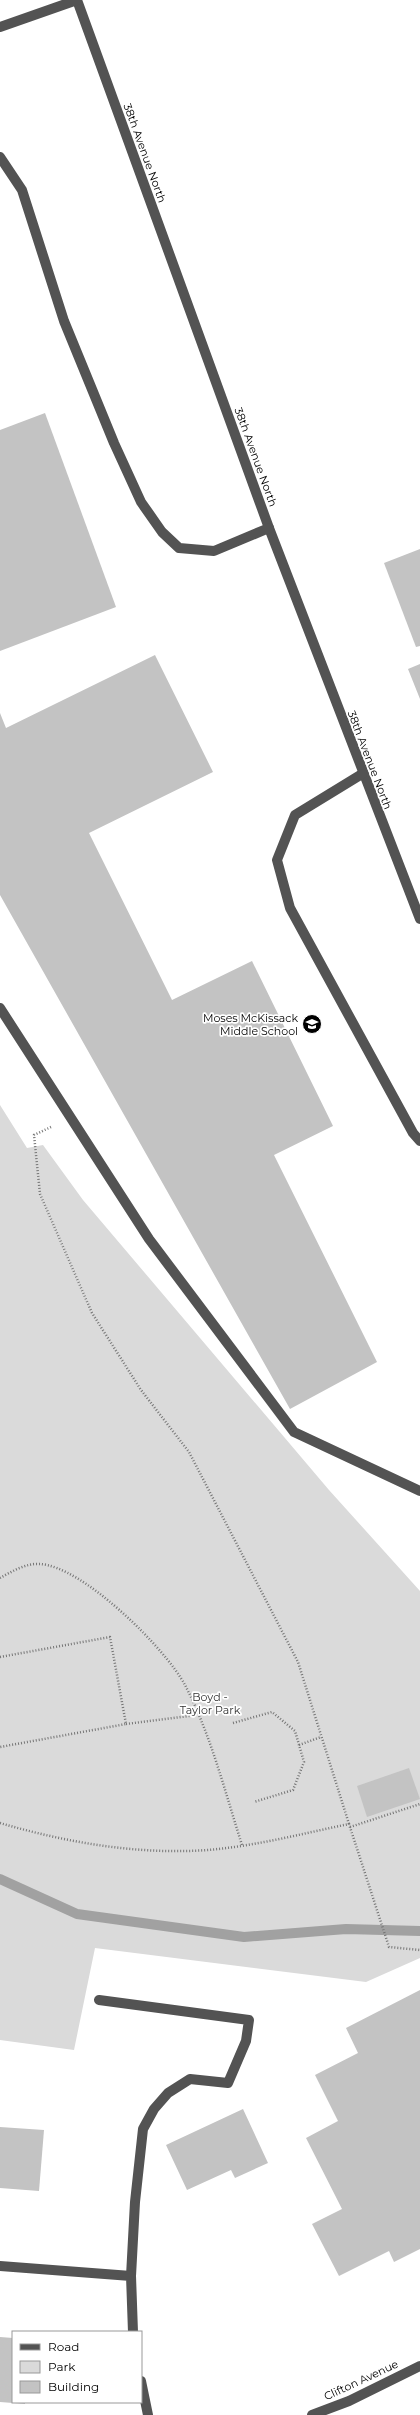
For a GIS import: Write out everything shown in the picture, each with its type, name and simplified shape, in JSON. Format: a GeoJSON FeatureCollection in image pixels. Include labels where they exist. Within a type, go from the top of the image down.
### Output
{"type":"FeatureCollection","features":[{"type":"Feature","properties":{"kind":"street"},"geometry":{"type":"LineString","coordinates":[[0,27],[77,0]]}},
{"type":"Feature","properties":{"kind":"street","name":"38th Avenue North"},"geometry":{"type":"LineString","coordinates":[[77,0],[269,528],[362,774],[420,919]]}},
{"type":"Feature","properties":{"kind":"street"},"geometry":{"type":"LineString","coordinates":[[0,158],[22,190],[64,321],[114,443],[141,502],[162,532],[179,548],[214,551],[269,528]]}},
{"type":"Feature","properties":{"kind":"street"},"geometry":{"type":"LineString","coordinates":[[362,774],[295,815],[277,860],[290,908],[413,1133],[420,1141]]}},
{"type":"Feature","properties":{"kind":"street"},"geometry":{"type":"LineString","coordinates":[[0,1008],[149,1240],[294,1432],[420,1491]]}},
{"type":"Feature","properties":{"kind":"street"},"geometry":{"type":"LineString","coordinates":[[99,2000],[249,2020],[246,2041],[228,2083],[190,2079],[168,2093],[154,2109],[143,2129],[134,2210],[131,2276],[133,2331]]}},
{"type":"Feature","properties":{"kind":"street"},"geometry":{"type":"LineString","coordinates":[[0,2266],[131,2276]]}},
{"type":"Feature","properties":{"kind":"street","name":"Clifton Avenue"},"geometry":{"type":"LineString","coordinates":[[312,2415],[349,2401],[420,2366]]}},
{"type":"Feature","properties":{"kind":"street"},"geometry":{"type":"LineString","coordinates":[[142,2386],[148,2415]]}},
{"type":"Feature","properties":{"kind":"path"},"geometry":{"type":"LineString","coordinates":[[71,1118],[34,1134],[40,1194],[92,1313],[141,1390],[189,1452],[298,1662],[389,1947],[420,1950]]}},
{"type":"Feature","properties":{"kind":"path"},"geometry":{"type":"LineString","coordinates":[[0,1578],[24,1567],[38,1564],[65,1571],[113,1606],[153,1643],[169,1661],[185,1685],[197,1715],[242,1845]]}},
{"type":"Feature","properties":{"kind":"path"},"geometry":{"type":"LineString","coordinates":[[0,1657],[110,1638],[126,1724]]}},
{"type":"Feature","properties":{"kind":"path"},"geometry":{"type":"LineString","coordinates":[[233,1724],[272,1712],[295,1731],[304,1762],[293,1790],[254,1802]]}},
{"type":"Feature","properties":{"kind":"path"},"geometry":{"type":"LineString","coordinates":[[0,1747],[126,1724],[197,1715]]}},
{"type":"Feature","properties":{"kind":"path"},"geometry":{"type":"LineString","coordinates":[[298,1745],[322,1737]]}},
{"type":"Feature","properties":{"kind":"path"},"geometry":{"type":"LineString","coordinates":[[0,1823],[116,1848],[183,1851],[242,1845],[350,1826],[420,1804]]}},
{"type":"Feature","properties":{"kind":"green space","name":"Boyd - Taylor Park"},"geometry":{"type":"Polygon","coordinates":[[[0,1105],[27,1148],[43,1145],[83,1200],[329,1490],[420,1591],[420,1958],[366,1982],[95,1948],[74,2050],[0,2040],[0,1105]]]}},
{"type":"Feature","properties":{"kind":"building"},"geometry":{"type":"Polygon","coordinates":[[[45,413],[116,607],[0,651],[0,430],[45,413]]]}},
{"type":"Feature","properties":{"kind":"building"},"geometry":{"type":"Polygon","coordinates":[[[420,549],[420,646],[416,647],[384,563],[420,549]]]}},
{"type":"Feature","properties":{"kind":"building"},"geometry":{"type":"Polygon","coordinates":[[[155,655],[213,772],[89,833],[172,1000],[252,961],[333,1126],[274,1155],[377,1362],[290,1409],[0,895],[0,713],[6,728],[155,655]]]}},
{"type":"Feature","properties":{"kind":"building"},"geometry":{"type":"Polygon","coordinates":[[[420,664],[420,699],[408,669],[420,664]]]}},
{"type":"Feature","properties":{"kind":"building"},"geometry":{"type":"Polygon","coordinates":[[[409,1768],[420,1799],[367,1817],[357,1786],[409,1768]]]}},
{"type":"Feature","properties":{"kind":"building"},"geometry":{"type":"Polygon","coordinates":[[[420,1990],[420,2249],[394,2262],[389,2251],[339,2276],[312,2224],[342,2209],[306,2138],[338,2121],[315,2075],[358,2053],[346,2028],[420,1990]]]}},
{"type":"Feature","properties":{"kind":"building"},"geometry":{"type":"Polygon","coordinates":[[[243,2109],[268,2163],[235,2178],[231,2170],[187,2190],[166,2145],[243,2109]]]}},
{"type":"Feature","properties":{"kind":"building"},"geometry":{"type":"Polygon","coordinates":[[[0,2127],[44,2130],[39,2191],[0,2188],[0,2127]]]}},
{"type":"Feature","properties":{"kind":"building"},"geometry":{"type":"Polygon","coordinates":[[[0,2337],[12,2338],[12,2403],[0,2402],[0,2337]]]}},
{"type":"Feature","properties":{"kind":"waterway"},"geometry":{"type":"LineString","coordinates":[[0,1879],[77,1914],[244,1937],[346,1929],[420,1931]]}},
{"type":"Feature","properties":{"kind":"place","name":"Moses McKissack Middle School"},"geometry":{"type":"Point","coordinates":[312,1024]}}]}
